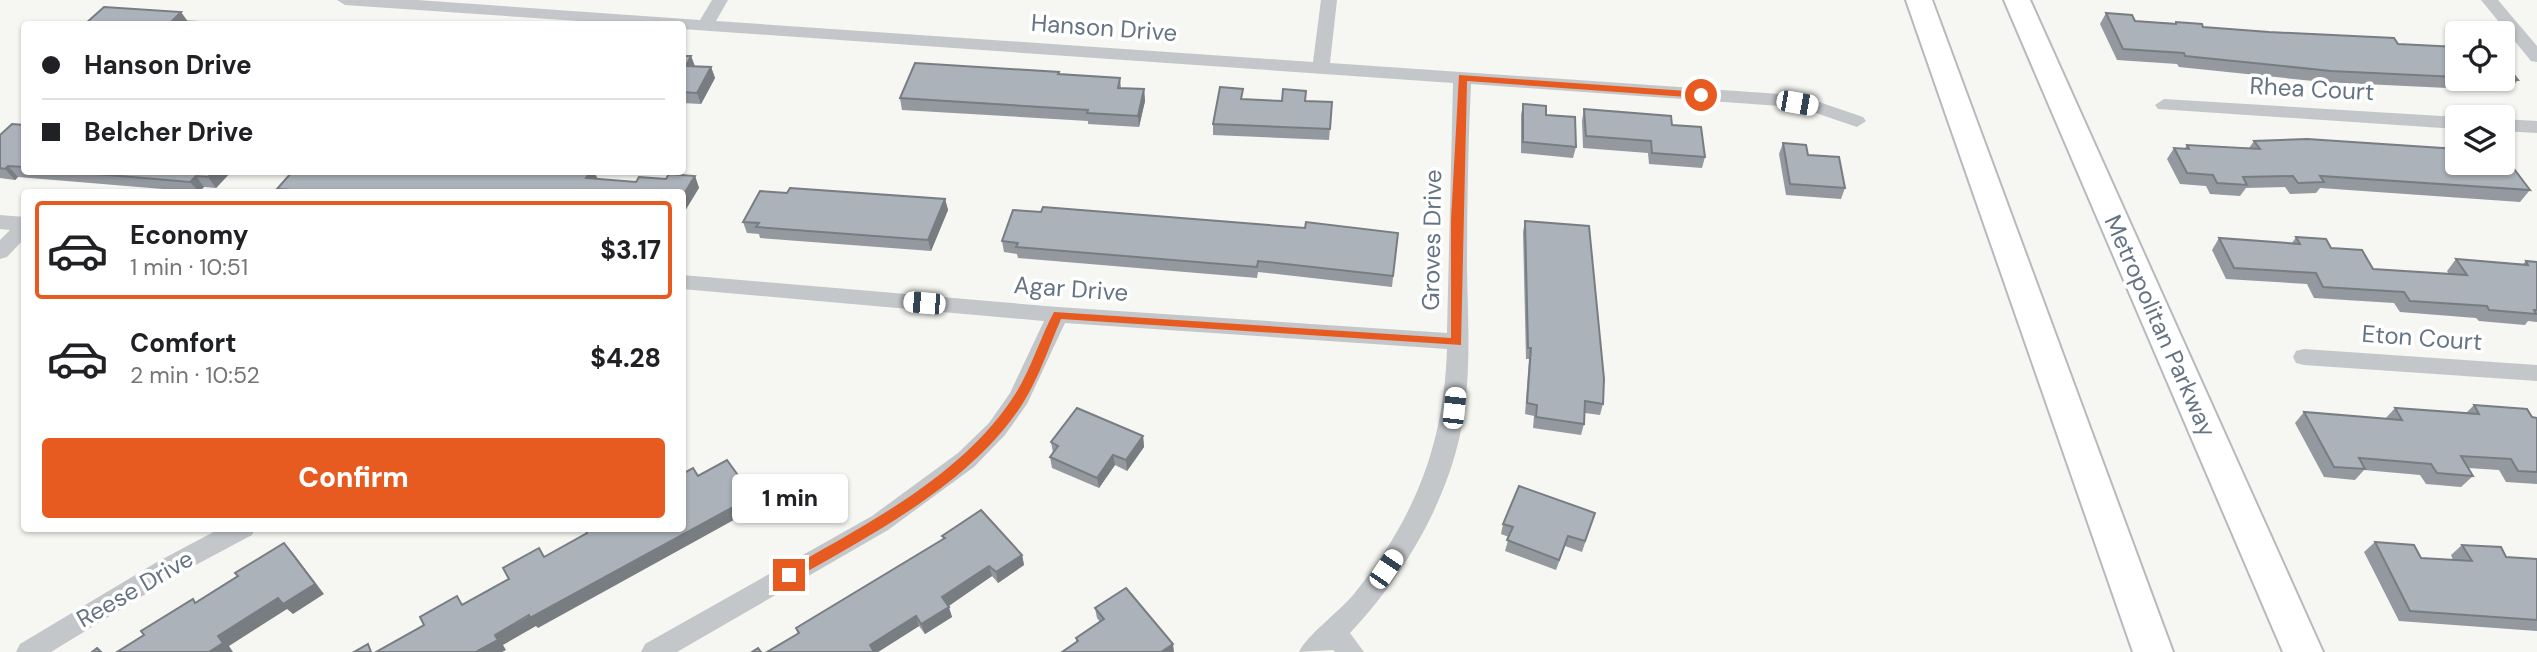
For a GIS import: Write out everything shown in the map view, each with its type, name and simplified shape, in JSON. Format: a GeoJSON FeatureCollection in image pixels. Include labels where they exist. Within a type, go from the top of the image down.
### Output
{"type":"FeatureCollection","features":[{"type":"Feature","properties":{"kind":"main road"},"geometry":{"type":"LineString","coordinates":[[1919,0],[2153,652]]}},
{"type":"Feature","properties":{"kind":"main road","name":"Metropolitan Parkway"},"geometry":{"type":"LineString","coordinates":[[2017,0],[2303,652]]}},
{"type":"Feature","properties":{"kind":"street","name":"Hanson Drive"},"geometry":{"type":"LineString","coordinates":[[345,0],[647,21]]}},
{"type":"Feature","properties":{"kind":"street"},"geometry":{"type":"LineString","coordinates":[[705,25],[720,0]]}},
{"type":"Feature","properties":{"kind":"street"},"geometry":{"type":"LineString","coordinates":[[1321,68],[1329,0]]}},
{"type":"Feature","properties":{"kind":"street"},"geometry":{"type":"LineString","coordinates":[[2489,0],[2537,58]]}},
{"type":"Feature","properties":{"kind":"street","name":"Hanson Drive"},"geometry":{"type":"LineString","coordinates":[[686,24],[1781,100],[1813,106],[1857,121]]}},
{"type":"Feature","properties":{"kind":"street","name":"Groves Drive"},"geometry":{"type":"LineString","coordinates":[[1312,652],[1343,643],[1398,552],[1439,467],[1449,437],[1454,408],[1457,342],[1457,220],[1462,78]]}},
{"type":"Feature","properties":{"kind":"street","name":"Rhea Court"},"geometry":{"type":"LineString","coordinates":[[2164,105],[2445,121]]}},
{"type":"Feature","properties":{"kind":"street"},"geometry":{"type":"LineString","coordinates":[[2515,126],[2537,127]]}},
{"type":"Feature","properties":{"kind":"street"},"geometry":{"type":"LineString","coordinates":[[0,222],[21,225]]}},
{"type":"Feature","properties":{"kind":"street"},"geometry":{"type":"LineString","coordinates":[[0,252],[21,228]]}},
{"type":"Feature","properties":{"kind":"street","name":"Agar Drive"},"geometry":{"type":"LineString","coordinates":[[686,282],[1058,315],[1457,342]]}},
{"type":"Feature","properties":{"kind":"street"},"geometry":{"type":"LineString","coordinates":[[654,652],[880,523],[967,460],[997,429],[1019,398],[1058,315]]}},
{"type":"Feature","properties":{"kind":"street","name":"Eton Court"},"geometry":{"type":"LineString","coordinates":[[2304,357],[2537,373]]}},
{"type":"Feature","properties":{"kind":"street","name":"Reese Drive"},"geometry":{"type":"LineString","coordinates":[[29,652],[166,569],[236,532]]}},
{"type":"Feature","properties":{"kind":"building"},"geometry":{"type":"Polygon","coordinates":[[[104,7],[181,12],[172,21],[88,21],[104,7]]]}},
{"type":"Feature","properties":{"kind":"building"},"geometry":{"type":"Polygon","coordinates":[[[2106,13],[2132,15],[2135,21],[2202,24],[2203,27],[2269,32],[2394,38],[2398,44],[2445,46],[2445,76],[2331,71],[2185,56],[2184,53],[2123,49],[2106,13]]]}},
{"type":"Feature","properties":{"kind":"building"},"geometry":{"type":"Polygon","coordinates":[[[915,63],[1120,78],[1118,88],[1144,89],[1138,116],[1087,113],[1088,110],[900,98],[915,63]]]}},
{"type":"Feature","properties":{"kind":"building"},"geometry":{"type":"Polygon","coordinates":[[[686,66],[711,67],[697,93],[686,92],[686,66]]]}},
{"type":"Feature","properties":{"kind":"building"},"geometry":{"type":"Polygon","coordinates":[[[1220,87],[1243,89],[1241,99],[1282,101],[1283,89],[1306,91],[1305,101],[1332,102],[1330,129],[1213,124],[1220,87]]]}},
{"type":"Feature","properties":{"kind":"building"},"geometry":{"type":"Polygon","coordinates":[[[1523,104],[1546,106],[1546,115],[1575,117],[1576,147],[1523,142],[1523,104]]]}},
{"type":"Feature","properties":{"kind":"building"},"geometry":{"type":"Polygon","coordinates":[[[1584,109],[1671,116],[1672,125],[1701,127],[1705,157],[1652,153],[1651,141],[1586,136],[1584,109]]]}},
{"type":"Feature","properties":{"kind":"building"},"geometry":{"type":"Polygon","coordinates":[[[12,124],[21,125],[21,167],[0,168],[0,135],[12,124]]]}},
{"type":"Feature","properties":{"kind":"building"},"geometry":{"type":"Polygon","coordinates":[[[2307,139],[2445,148],[2445,175],[2515,175],[2515,170],[2530,190],[2320,176],[2324,182],[2298,183],[2293,176],[2243,177],[2247,185],[2217,183],[2213,175],[2187,173],[2174,148],[2189,149],[2187,145],[2260,149],[2254,141],[2307,139]]]}},
{"type":"Feature","properties":{"kind":"building"},"geometry":{"type":"Polygon","coordinates":[[[1783,143],[1806,145],[1808,155],[1839,157],[1845,188],[1790,184],[1783,143]]]}},
{"type":"Feature","properties":{"kind":"building"},"geometry":{"type":"Polygon","coordinates":[[[108,175],[210,175],[196,176],[190,182],[108,175]]]}},
{"type":"Feature","properties":{"kind":"building"},"geometry":{"type":"Polygon","coordinates":[[[289,175],[588,175],[586,178],[636,182],[639,177],[666,179],[668,175],[695,176],[686,191],[277,189],[289,175]]]}},
{"type":"Feature","properties":{"kind":"building"},"geometry":{"type":"Polygon","coordinates":[[[790,188],[945,199],[928,240],[756,227],[759,223],[743,222],[760,191],[787,193],[790,188]]]}},
{"type":"Feature","properties":{"kind":"building"},"geometry":{"type":"Polygon","coordinates":[[[1043,207],[1305,228],[1306,222],[1398,233],[1393,276],[1258,261],[1257,267],[1016,247],[1018,243],[1002,241],[1013,210],[1041,212],[1043,207]]]}},
{"type":"Feature","properties":{"kind":"building"},"geometry":{"type":"Polygon","coordinates":[[[1525,221],[1589,226],[1604,379],[1603,404],[1585,401],[1584,424],[1536,417],[1537,405],[1527,403],[1531,348],[1528,348],[1525,221]]]}},
{"type":"Feature","properties":{"kind":"building"},"geometry":{"type":"Polygon","coordinates":[[[2296,237],[2326,239],[2331,248],[2362,250],[2373,269],[2467,275],[2456,259],[2528,265],[2526,261],[2537,262],[2536,314],[2489,310],[2487,306],[2410,301],[2404,292],[2323,287],[2316,273],[2234,268],[2219,238],[2300,244],[2296,237]]]}},
{"type":"Feature","properties":{"kind":"building"},"geometry":{"type":"Polygon","coordinates":[[[2474,405],[2527,409],[2532,417],[2537,418],[2537,472],[2518,471],[2511,459],[2461,456],[2473,476],[2437,473],[2431,464],[2359,458],[2365,469],[2334,467],[2304,412],[2402,420],[2395,408],[2479,414],[2474,405]]]}},
{"type":"Feature","properties":{"kind":"building"},"geometry":{"type":"Polygon","coordinates":[[[1077,408],[1143,436],[1126,460],[1113,455],[1097,478],[1050,457],[1058,446],[1051,442],[1077,408]]]}},
{"type":"Feature","properties":{"kind":"building"},"geometry":{"type":"Polygon","coordinates":[[[727,460],[750,492],[733,501],[735,506],[530,618],[529,615],[495,635],[498,640],[476,652],[376,652],[424,625],[420,617],[457,596],[462,605],[509,579],[503,568],[539,548],[544,557],[587,532],[686,532],[686,472],[693,468],[698,476],[727,460]]]}},
{"type":"Feature","properties":{"kind":"building"},"geometry":{"type":"Polygon","coordinates":[[[1519,486],[1595,513],[1585,541],[1568,536],[1559,560],[1507,540],[1513,527],[1503,524],[1519,486]]]}},
{"type":"Feature","properties":{"kind":"building"},"geometry":{"type":"Polygon","coordinates":[[[981,510],[1022,555],[996,572],[989,566],[942,597],[949,607],[921,624],[916,616],[870,645],[874,652],[767,652],[799,633],[796,628],[945,538],[942,536],[981,510]]]}},
{"type":"Feature","properties":{"kind":"building"},"geometry":{"type":"Polygon","coordinates":[[[2375,542],[2414,545],[2421,558],[2472,561],[2462,545],[2501,547],[2506,557],[2537,559],[2537,620],[2410,611],[2375,542]]]}},
{"type":"Feature","properties":{"kind":"building"},"geometry":{"type":"Polygon","coordinates":[[[284,543],[315,584],[283,604],[278,598],[218,636],[223,643],[209,652],[117,652],[144,635],[141,631],[193,599],[195,603],[238,576],[235,573],[284,543]]]}},
{"type":"Feature","properties":{"kind":"building"},"geometry":{"type":"Polygon","coordinates":[[[1126,588],[1173,644],[1161,652],[1062,652],[1078,641],[1076,638],[1104,619],[1095,608],[1126,588]]]}},
{"type":"Feature","properties":{"kind":"building"},"geometry":{"type":"Polygon","coordinates":[[[368,644],[371,652],[354,652],[368,644]]]}},
{"type":"Feature","properties":{"kind":"route"},"geometry":{"type":"LineString","coordinates":[[789,575],[880,523],[967,460],[997,429],[1019,398],[1058,315],[1457,342],[1457,220],[1462,78],[1701,95]]}}]}
